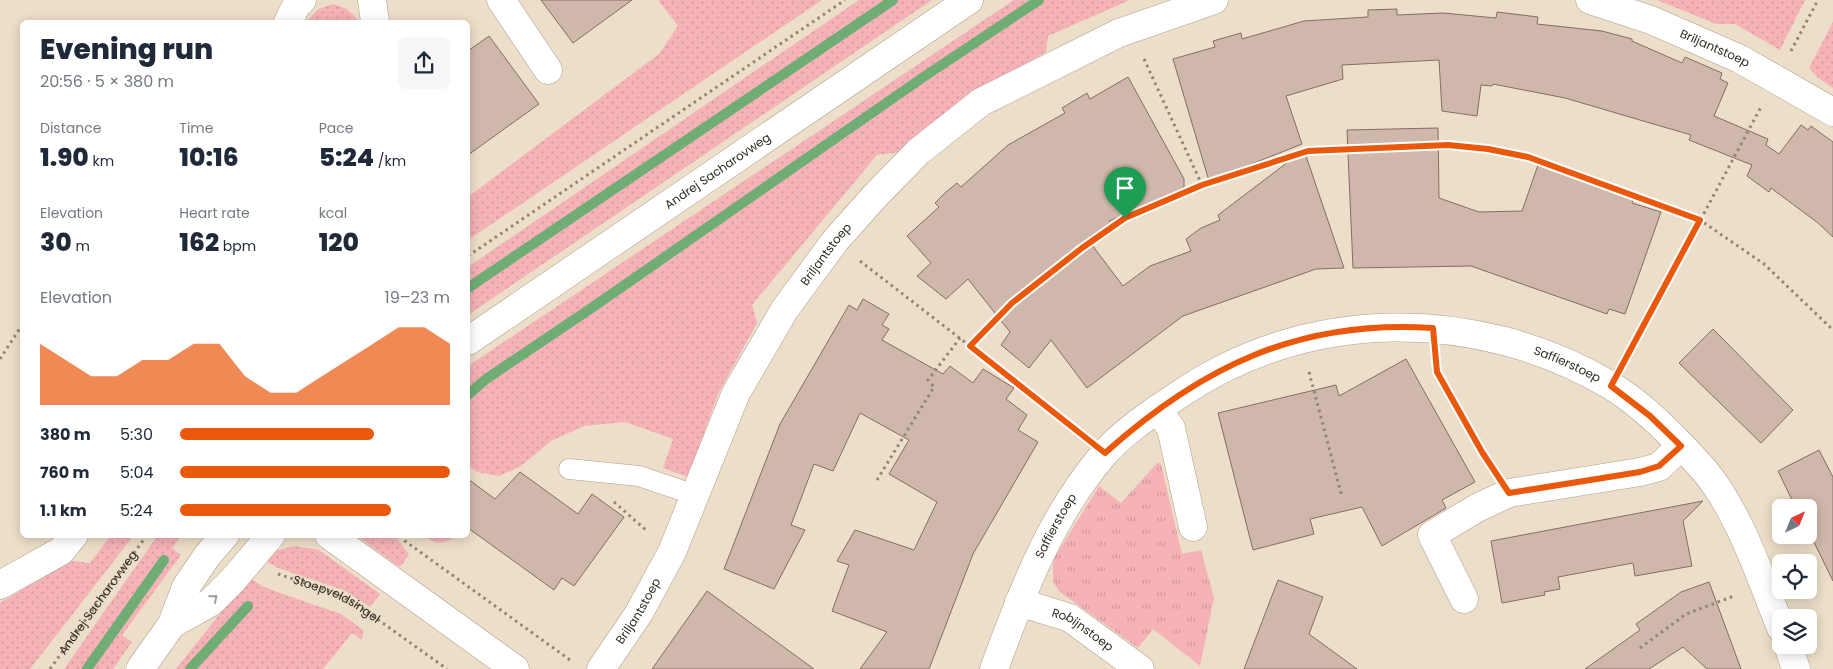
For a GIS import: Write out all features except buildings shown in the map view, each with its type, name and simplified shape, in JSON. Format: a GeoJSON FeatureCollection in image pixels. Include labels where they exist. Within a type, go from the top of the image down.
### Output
{"type":"FeatureCollection","features":[{"type":"Feature","properties":{"kind":"street"},"geometry":{"type":"LineString","coordinates":[[289,20],[296,6],[302,0]]}},
{"type":"Feature","properties":{"kind":"street"},"geometry":{"type":"LineString","coordinates":[[372,0],[375,20]]}},
{"type":"Feature","properties":{"kind":"street"},"geometry":{"type":"LineString","coordinates":[[501,0],[548,70]]}},
{"type":"Feature","properties":{"kind":"street","name":"Andrej Sacharovweg"},"geometry":{"type":"LineString","coordinates":[[470,340],[969,0]]}},
{"type":"Feature","properties":{"kind":"street","name":"Briljantstoep"},"geometry":{"type":"LineString","coordinates":[[588,666],[639,613],[672,552],[736,394],[784,309],[835,241],[918,152],[981,102],[1130,28],[1214,0]]}},
{"type":"Feature","properties":{"kind":"street","name":"Briljantstoep"},"geometry":{"type":"LineString","coordinates":[[1590,0],[1651,20],[1740,59],[1833,112]]}},
{"type":"Feature","properties":{"kind":"street","name":"Saffierstoep"},"geometry":{"type":"LineString","coordinates":[[994,669],[1019,602],[1042,549],[1062,513],[1105,453],[1157,409],[1215,372],[1251,355],[1300,339],[1362,327],[1400,326],[1433,328],[1475,334],[1516,345],[1554,359],[1611,386],[1650,416],[1706,473],[1736,521],[1774,609]]}},
{"type":"Feature","properties":{"kind":"street"},"geometry":{"type":"LineString","coordinates":[[1157,409],[1171,428],[1193,527]]}},
{"type":"Feature","properties":{"kind":"street"},"geometry":{"type":"LineString","coordinates":[[1464,599],[1432,535],[1477,508],[1509,493],[1640,472],[1659,466],[1681,446]]}},
{"type":"Feature","properties":{"kind":"street"},"geometry":{"type":"LineString","coordinates":[[0,585],[61,551],[72,538]]}},
{"type":"Feature","properties":{"kind":"street"},"geometry":{"type":"LineString","coordinates":[[140,669],[172,624],[186,587],[206,556],[221,538]]}},
{"type":"Feature","properties":{"kind":"street"},"geometry":{"type":"LineString","coordinates":[[172,624],[211,602],[269,538]]}},
{"type":"Feature","properties":{"kind":"street"},"geometry":{"type":"LineString","coordinates":[[332,538],[515,669]]}},
{"type":"Feature","properties":{"kind":"street","name":"Robijnstoep"},"geometry":{"type":"LineString","coordinates":[[1019,602],[1070,618],[1140,669]]}},
{"type":"Feature","properties":{"kind":"street"},"geometry":{"type":"LineString","coordinates":[[1791,654],[1796,669]]}},
{"type":"Feature","properties":{"kind":"lane"},"geometry":{"type":"LineString","coordinates":[[569,469],[639,476],[695,495]]}},
{"type":"Feature","properties":{"kind":"path"},"geometry":{"type":"LineString","coordinates":[[470,255],[845,0]]}},
{"type":"Feature","properties":{"kind":"path"},"geometry":{"type":"LineString","coordinates":[[1611,386],[1818,0]]}},
{"type":"Feature","properties":{"kind":"path"},"geometry":{"type":"LineString","coordinates":[[1130,28],[1202,185]]}},
{"type":"Feature","properties":{"kind":"path"},"geometry":{"type":"LineString","coordinates":[[970,346],[1012,303],[1082,248],[1125,218],[1202,185],[1308,151],[1448,145],[1488,149],[1528,157],[1700,220],[1764,264],[1833,330]]}},
{"type":"Feature","properties":{"kind":"path"},"geometry":{"type":"LineString","coordinates":[[835,241],[1105,453]]}},
{"type":"Feature","properties":{"kind":"path"},"geometry":{"type":"LineString","coordinates":[[0,359],[20,328]]}},
{"type":"Feature","properties":{"kind":"path"},"geometry":{"type":"LineString","coordinates":[[1433,328],[1437,372],[1482,452],[1509,493]]}},
{"type":"Feature","properties":{"kind":"path"},"geometry":{"type":"LineString","coordinates":[[877,480],[934,387],[928,380],[960,338]]}},
{"type":"Feature","properties":{"kind":"path"},"geometry":{"type":"LineString","coordinates":[[1300,339],[1342,497]]}},
{"type":"Feature","properties":{"kind":"path"},"geometry":{"type":"LineString","coordinates":[[597,472],[608,498],[672,552]]}},
{"type":"Feature","properties":{"kind":"path","name":"Andrej Sacharovweg"},"geometry":{"type":"LineString","coordinates":[[50,669],[145,538]]}},
{"type":"Feature","properties":{"kind":"path"},"geometry":{"type":"LineString","coordinates":[[403,538],[588,666]]}},
{"type":"Feature","properties":{"kind":"path","name":"Stoepveldsingel"},"geometry":{"type":"LineString","coordinates":[[252,558],[276,574],[335,593],[356,604],[447,669]]}},
{"type":"Feature","properties":{"kind":"path"},"geometry":{"type":"LineString","coordinates":[[1640,648],[1686,614],[1764,584]]}},
{"type":"Feature","properties":{"kind":"green space"},"geometry":{"type":"Polygon","coordinates":[[[658,0],[822,0],[470,239],[470,196],[659,54],[678,26],[658,0]]]}},
{"type":"Feature","properties":{"kind":"green space"},"geometry":{"type":"Polygon","coordinates":[[[859,0],[932,0],[470,314],[470,266],[859,0]]]}},
{"type":"Feature","properties":{"kind":"green space"},"geometry":{"type":"Polygon","coordinates":[[[1014,0],[1130,0],[1048,36],[1046,52],[952,107],[901,152],[877,155],[752,305],[757,323],[718,394],[688,477],[663,468],[673,439],[625,422],[584,426],[551,441],[521,466],[499,476],[477,472],[470,467],[470,365],[1014,0]]]}},
{"type":"Feature","properties":{"kind":"green space"},"geometry":{"type":"Polygon","coordinates":[[[1657,0],[1805,0],[1780,50],[1735,24],[1716,24],[1657,0]]]}},
{"type":"Feature","properties":{"kind":"green space"},"geometry":{"type":"Polygon","coordinates":[[[333,4],[347,9],[358,20],[308,20],[318,9],[333,4]]]}},
{"type":"Feature","properties":{"kind":"green space"},"geometry":{"type":"Polygon","coordinates":[[[1833,22],[1833,88],[1817,77],[1809,68],[1833,22]]]}},
{"type":"Feature","properties":{"kind":"green space"},"geometry":{"type":"Polygon","coordinates":[[[1158,462],[1161,464],[1182,554],[1201,550],[1214,598],[1200,666],[1153,629],[1138,648],[1060,592],[1053,582],[1053,560],[1099,486],[1121,503],[1158,462]]]}},
{"type":"Feature","properties":{"kind":"green space"},"geometry":{"type":"Polygon","coordinates":[[[109,538],[132,538],[30,669],[0,669],[0,603],[67,563],[73,561],[90,563],[109,538]]]}},
{"type":"Feature","properties":{"kind":"green space"},"geometry":{"type":"Polygon","coordinates":[[[156,538],[180,538],[172,548],[181,555],[122,635],[132,642],[113,669],[64,669],[156,538]]]}},
{"type":"Feature","properties":{"kind":"green space"},"geometry":{"type":"Polygon","coordinates":[[[360,538],[396,538],[409,554],[401,566],[398,566],[360,538]]]}},
{"type":"Feature","properties":{"kind":"green space"},"geometry":{"type":"Polygon","coordinates":[[[427,538],[453,538],[441,542],[427,538]]]}},
{"type":"Feature","properties":{"kind":"green space"},"geometry":{"type":"Polygon","coordinates":[[[294,546],[319,550],[380,594],[370,607],[346,591],[278,568],[264,560],[271,552],[294,546]]]}},
{"type":"Feature","properties":{"kind":"green space"},"geometry":{"type":"Polygon","coordinates":[[[249,577],[262,586],[341,614],[363,630],[362,640],[352,633],[323,669],[176,669],[249,577]]]}},
{"type":"Feature","properties":{"kind":"waterway"},"geometry":{"type":"LineString","coordinates":[[470,287],[893,0]]}},
{"type":"Feature","properties":{"kind":"waterway"},"geometry":{"type":"LineString","coordinates":[[470,393],[486,379],[593,307],[922,78],[1039,0]]}},
{"type":"Feature","properties":{"kind":"waterway"},"geometry":{"type":"LineString","coordinates":[[87,669],[164,560]]}},
{"type":"Feature","properties":{"kind":"waterway"},"geometry":{"type":"LineString","coordinates":[[190,669],[248,606]]}},
{"type":"Feature","properties":{"kind":"route"},"geometry":{"type":"LineString","coordinates":[[1448,145],[1488,149],[1528,157],[1700,220],[1611,386],[1650,416],[1681,446],[1659,466],[1640,472],[1509,493],[1482,452],[1437,372],[1433,328],[1400,326],[1362,327],[1326,333],[1286,343],[1251,355],[1187,388],[1131,429],[1105,453],[1080,431],[970,346],[1012,303],[1082,248],[1125,218],[1202,185],[1308,151],[1448,145]]}}]}
